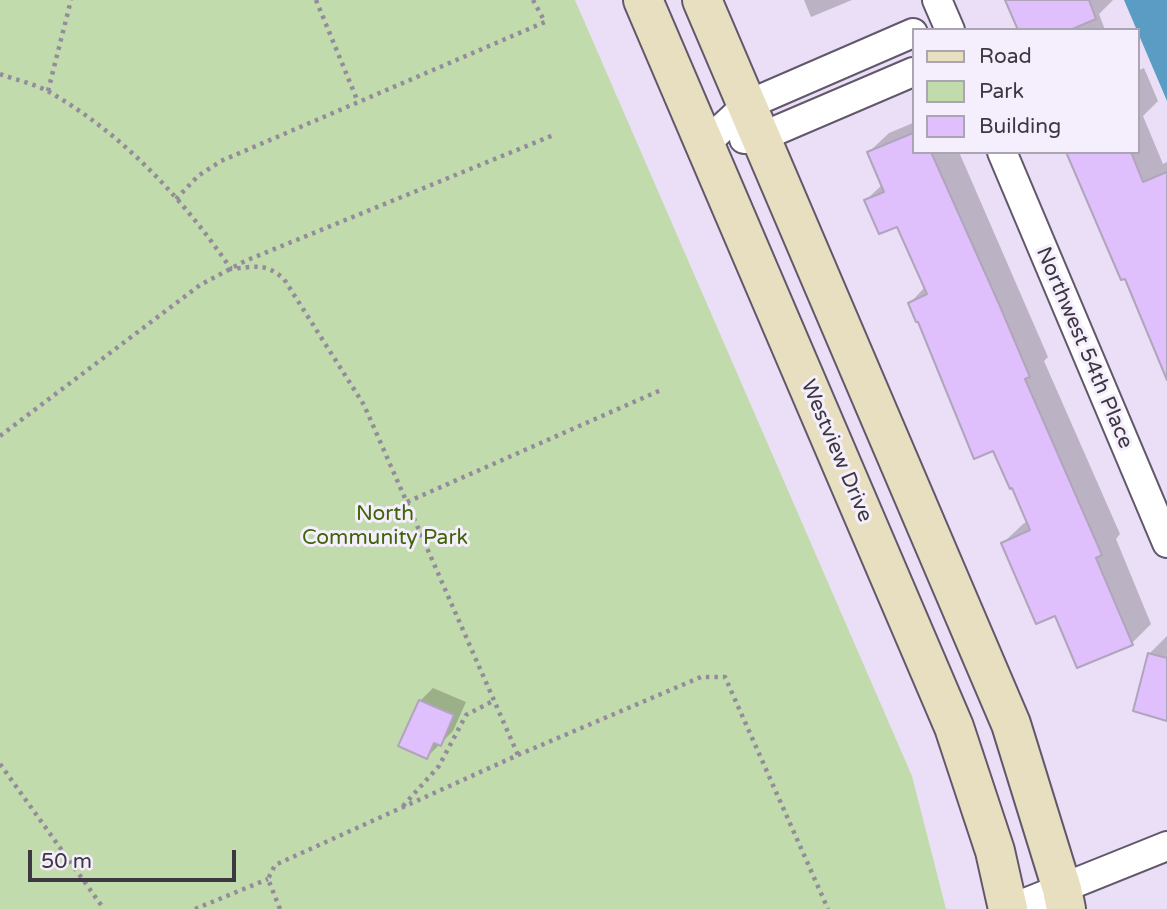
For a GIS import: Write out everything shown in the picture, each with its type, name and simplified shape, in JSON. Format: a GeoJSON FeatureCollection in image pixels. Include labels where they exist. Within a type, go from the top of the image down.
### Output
{"type":"FeatureCollection","features":[{"type":"Feature","properties":{"kind":"street","name":"Westview Drive"},"geometry":{"type":"LineString","coordinates":[[643,0],[954,727],[995,851],[1009,909]]}},
{"type":"Feature","properties":{"kind":"street"},"geometry":{"type":"LineString","coordinates":[[702,0],[1011,724],[1064,899]]}},
{"type":"Feature","properties":{"kind":"street"},"geometry":{"type":"LineString","coordinates":[[705,144],[754,121],[912,34]]}},
{"type":"Feature","properties":{"kind":"street"},"geometry":{"type":"LineString","coordinates":[[754,121],[912,72]]}},
{"type":"Feature","properties":{"kind":"street","name":"Northwest 54th Place"},"geometry":{"type":"LineString","coordinates":[[1003,154],[1167,543]]}},
{"type":"Feature","properties":{"kind":"street"},"geometry":{"type":"LineString","coordinates":[[1009,909],[1064,899],[1167,846]]}},
{"type":"Feature","properties":{"kind":"path"},"geometry":{"type":"LineString","coordinates":[[48,91],[71,0]]}},
{"type":"Feature","properties":{"kind":"path"},"geometry":{"type":"LineString","coordinates":[[316,0],[358,102]]}},
{"type":"Feature","properties":{"kind":"path"},"geometry":{"type":"LineString","coordinates":[[176,199],[198,176],[221,161],[545,22],[533,0]]}},
{"type":"Feature","properties":{"kind":"path"},"geometry":{"type":"LineString","coordinates":[[0,74],[48,91],[131,150],[207,234],[231,269]]}},
{"type":"Feature","properties":{"kind":"path"},"geometry":{"type":"LineString","coordinates":[[0,436],[200,285],[245,261],[556,134]]}},
{"type":"Feature","properties":{"kind":"path"},"geometry":{"type":"LineString","coordinates":[[231,269],[263,266],[273,269],[284,279],[364,405],[517,755]]}},
{"type":"Feature","properties":{"kind":"path"},"geometry":{"type":"LineString","coordinates":[[407,502],[661,390]]}},
{"type":"Feature","properties":{"kind":"path"},"geometry":{"type":"LineString","coordinates":[[195,909],[268,878],[275,865],[517,755],[701,677],[725,677],[828,909]]}},
{"type":"Feature","properties":{"kind":"path"},"geometry":{"type":"LineString","coordinates":[[400,809],[439,766],[466,715],[494,701]]}},
{"type":"Feature","properties":{"kind":"path"},"geometry":{"type":"LineString","coordinates":[[0,764],[104,909]]}},
{"type":"Feature","properties":{"kind":"path"},"geometry":{"type":"LineString","coordinates":[[268,878],[280,909]]}},
{"type":"Feature","properties":{"kind":"green space","name":"North Community Park"},"geometry":{"type":"Polygon","coordinates":[[[0,0],[575,0],[912,776],[946,909],[0,909],[0,0]]]}},
{"type":"Feature","properties":{"kind":"water"},"geometry":{"type":"Polygon","coordinates":[[[1124,0],[1167,0],[1167,101],[1139,35],[1139,28],[1136,28],[1124,0]]]}},
{"type":"Feature","properties":{"kind":"building"},"geometry":{"type":"Polygon","coordinates":[[[1005,0],[1089,0],[1096,19],[1075,28],[1017,28],[1005,0]]]}},
{"type":"Feature","properties":{"kind":"building"},"geometry":{"type":"Polygon","coordinates":[[[912,133],[912,154],[932,154],[1030,377],[1025,379],[1102,555],[1096,558],[1133,645],[1077,668],[1055,616],[1036,624],[1001,543],[1030,530],[993,451],[974,459],[908,303],[927,294],[897,227],[879,234],[864,200],[884,192],[867,152],[912,133]]]}},
{"type":"Feature","properties":{"kind":"building"},"geometry":{"type":"Polygon","coordinates":[[[1067,154],[1132,154],[1143,182],[1167,172],[1167,380],[1125,279],[1121,280],[1067,154]]]}},
{"type":"Feature","properties":{"kind":"building"},"geometry":{"type":"Polygon","coordinates":[[[1148,653],[1167,658],[1167,721],[1133,711],[1148,653]]]}},
{"type":"Feature","properties":{"kind":"building"},"geometry":{"type":"Polygon","coordinates":[[[419,700],[454,715],[441,746],[434,743],[427,759],[398,746],[419,700]]]}}]}
